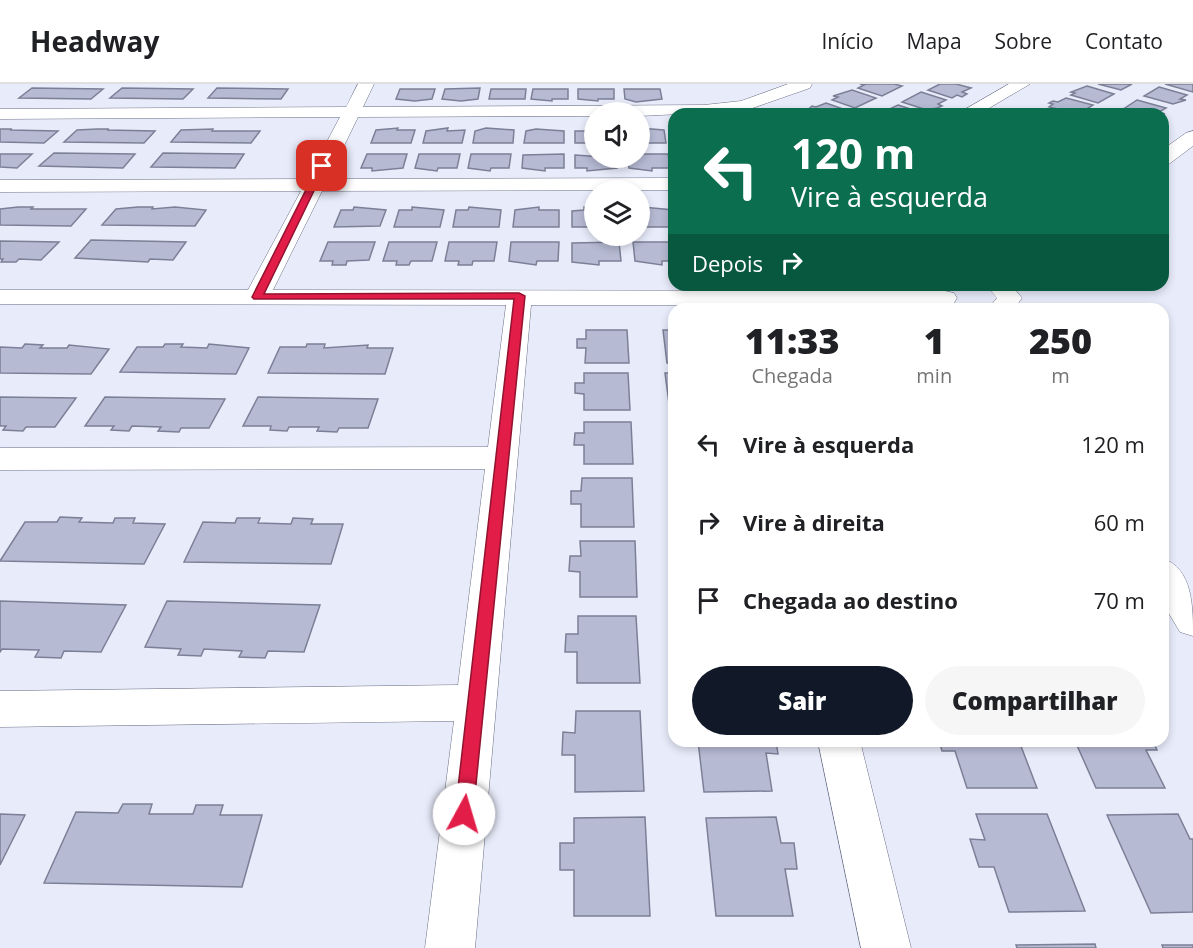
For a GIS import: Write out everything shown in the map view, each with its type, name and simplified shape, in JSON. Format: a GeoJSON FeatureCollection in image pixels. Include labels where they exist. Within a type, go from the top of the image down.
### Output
{"type":"FeatureCollection","features":[{"type":"Feature","properties":{"kind":"street"},"geometry":{"type":"LineString","coordinates":[[257,297],[366,84]]}},
{"type":"Feature","properties":{"kind":"street"},"geometry":{"type":"LineString","coordinates":[[724,108],[744,106],[804,84]]}},
{"type":"Feature","properties":{"kind":"street"},"geometry":{"type":"LineString","coordinates":[[977,108],[1022,84]]}},
{"type":"Feature","properties":{"kind":"street"},"geometry":{"type":"LineString","coordinates":[[0,114],[668,110]]}},
{"type":"Feature","properties":{"kind":"street"},"geometry":{"type":"LineString","coordinates":[[1169,155],[1193,137]]}},
{"type":"Feature","properties":{"kind":"street"},"geometry":{"type":"LineString","coordinates":[[0,186],[668,184]]}},
{"type":"Feature","properties":{"kind":"street"},"geometry":{"type":"LineString","coordinates":[[0,297],[519,296],[739,302],[943,291],[960,303]]}},
{"type":"Feature","properties":{"kind":"street"},"geometry":{"type":"LineString","coordinates":[[1004,291],[1010,298],[1006,303]]}},
{"type":"Feature","properties":{"kind":"street"},"geometry":{"type":"LineString","coordinates":[[450,948],[519,296]]}},
{"type":"Feature","properties":{"kind":"street"},"geometry":{"type":"LineString","coordinates":[[0,459],[502,458]]}},
{"type":"Feature","properties":{"kind":"street"},"geometry":{"type":"LineString","coordinates":[[0,709],[476,703]]}},
{"type":"Feature","properties":{"kind":"street"},"geometry":{"type":"LineString","coordinates":[[840,747],[886,948]]}},
{"type":"Feature","properties":{"kind":"building"},"geometry":{"type":"Polygon","coordinates":[[[860,84],[902,86],[882,96],[858,88],[864,85],[860,84]]]}},
{"type":"Feature","properties":{"kind":"building"},"geometry":{"type":"Polygon","coordinates":[[[940,84],[956,84],[971,88],[962,92],[967,94],[962,97],[957,95],[952,98],[928,90],[940,84]]]}},
{"type":"Feature","properties":{"kind":"building"},"geometry":{"type":"Polygon","coordinates":[[[1098,84],[1132,84],[1121,90],[1098,84]]]}},
{"type":"Feature","properties":{"kind":"building"},"geometry":{"type":"Polygon","coordinates":[[[1165,84],[1193,84],[1193,92],[1165,84]]]}},
{"type":"Feature","properties":{"kind":"building"},"geometry":{"type":"Polygon","coordinates":[[[1087,86],[1114,94],[1098,103],[1071,95],[1075,93],[1071,92],[1087,86]]]}},
{"type":"Feature","properties":{"kind":"building"},"geometry":{"type":"Polygon","coordinates":[[[1159,87],[1187,95],[1180,99],[1186,100],[1173,104],[1144,96],[1159,87]]]}},
{"type":"Feature","properties":{"kind":"building"},"geometry":{"type":"Polygon","coordinates":[[[32,88],[103,89],[91,99],[19,98],[32,88]]]}},
{"type":"Feature","properties":{"kind":"building"},"geometry":{"type":"Polygon","coordinates":[[[122,88],[193,89],[183,99],[110,98],[122,88]]]}},
{"type":"Feature","properties":{"kind":"building"},"geometry":{"type":"Polygon","coordinates":[[[217,88],[288,89],[281,99],[208,98],[217,88]]]}},
{"type":"Feature","properties":{"kind":"building"},"geometry":{"type":"Polygon","coordinates":[[[480,88],[478,99],[461,101],[442,99],[445,89],[480,88]]]}},
{"type":"Feature","properties":{"kind":"building"},"geometry":{"type":"Polygon","coordinates":[[[400,89],[435,89],[432,99],[415,101],[396,99],[400,89]]]}},
{"type":"Feature","properties":{"kind":"building"},"geometry":{"type":"Polygon","coordinates":[[[491,89],[526,89],[525,99],[489,99],[491,89]]]}},
{"type":"Feature","properties":{"kind":"building"},"geometry":{"type":"Polygon","coordinates":[[[533,89],[568,89],[568,99],[552,99],[552,101],[531,99],[533,89]]]}},
{"type":"Feature","properties":{"kind":"building"},"geometry":{"type":"Polygon","coordinates":[[[578,89],[614,89],[614,99],[598,99],[598,101],[578,99],[578,89]]]}},
{"type":"Feature","properties":{"kind":"building"},"geometry":{"type":"Polygon","coordinates":[[[624,89],[660,89],[662,99],[636,102],[625,99],[624,89]]]}},
{"type":"Feature","properties":{"kind":"building"},"geometry":{"type":"Polygon","coordinates":[[[852,90],[876,98],[855,108],[832,100],[838,97],[833,96],[852,90]]]}},
{"type":"Feature","properties":{"kind":"building"},"geometry":{"type":"Polygon","coordinates":[[[921,92],[946,100],[938,104],[942,106],[937,108],[921,108],[902,102],[921,92]]]}},
{"type":"Feature","properties":{"kind":"building"},"geometry":{"type":"Polygon","coordinates":[[[1066,98],[1093,105],[1088,108],[1049,107],[1053,104],[1049,103],[1066,98]]]}},
{"type":"Feature","properties":{"kind":"building"},"geometry":{"type":"Polygon","coordinates":[[[1137,100],[1166,108],[1125,108],[1137,100]]]}},
{"type":"Feature","properties":{"kind":"building"},"geometry":{"type":"Polygon","coordinates":[[[826,103],[840,108],[810,108],[826,103]]]}},
{"type":"Feature","properties":{"kind":"building"},"geometry":{"type":"Polygon","coordinates":[[[898,105],[907,108],[892,108],[898,105]]]}},
{"type":"Feature","properties":{"kind":"building"},"geometry":{"type":"Polygon","coordinates":[[[398,128],[397,130],[415,130],[411,143],[371,143],[376,130],[398,128]]]}},
{"type":"Feature","properties":{"kind":"building"},"geometry":{"type":"Polygon","coordinates":[[[448,128],[447,131],[465,130],[462,143],[423,143],[426,131],[448,128]]]}},
{"type":"Feature","properties":{"kind":"building"},"geometry":{"type":"Polygon","coordinates":[[[486,128],[514,130],[513,143],[473,143],[475,131],[486,128]]]}},
{"type":"Feature","properties":{"kind":"building"},"geometry":{"type":"Polygon","coordinates":[[[0,129],[58,131],[44,143],[0,142],[0,129]]]}},
{"type":"Feature","properties":{"kind":"building"},"geometry":{"type":"Polygon","coordinates":[[[109,129],[107,130],[155,131],[144,143],[64,142],[77,130],[109,129]]]}},
{"type":"Feature","properties":{"kind":"building"},"geometry":{"type":"Polygon","coordinates":[[[213,129],[212,131],[260,131],[251,143],[171,142],[181,130],[213,129]]]}},
{"type":"Feature","properties":{"kind":"building"},"geometry":{"type":"Polygon","coordinates":[[[536,129],[564,131],[564,143],[524,143],[526,131],[536,129]]]}},
{"type":"Feature","properties":{"kind":"building"},"geometry":{"type":"Polygon","coordinates":[[[650,129],[664,130],[666,143],[650,143],[650,129]]]}},
{"type":"Feature","properties":{"kind":"building"},"geometry":{"type":"Polygon","coordinates":[[[575,131],[584,131],[584,143],[575,143],[575,131]]]}},
{"type":"Feature","properties":{"kind":"building"},"geometry":{"type":"Polygon","coordinates":[[[54,153],[135,154],[123,168],[39,166],[54,153]]]}},
{"type":"Feature","properties":{"kind":"building"},"geometry":{"type":"Polygon","coordinates":[[[163,153],[244,154],[235,168],[151,167],[163,153]]]}},
{"type":"Feature","properties":{"kind":"building"},"geometry":{"type":"Polygon","coordinates":[[[0,154],[32,154],[17,168],[0,167],[0,154]]]}},
{"type":"Feature","properties":{"kind":"building"},"geometry":{"type":"Polygon","coordinates":[[[367,154],[407,154],[403,168],[372,171],[372,168],[361,168],[367,154]]]}},
{"type":"Feature","properties":{"kind":"building"},"geometry":{"type":"Polygon","coordinates":[[[419,154],[460,154],[457,168],[438,168],[437,171],[415,168],[419,154]]]}},
{"type":"Feature","properties":{"kind":"building"},"geometry":{"type":"Polygon","coordinates":[[[471,154],[511,154],[509,168],[491,168],[490,171],[468,168],[471,154]]]}},
{"type":"Feature","properties":{"kind":"building"},"geometry":{"type":"Polygon","coordinates":[[[564,154],[564,168],[545,168],[545,171],[522,168],[523,155],[564,154]]]}},
{"type":"Feature","properties":{"kind":"building"},"geometry":{"type":"Polygon","coordinates":[[[650,154],[668,154],[668,168],[652,168],[652,171],[629,168],[650,168],[650,154]]]}},
{"type":"Feature","properties":{"kind":"building"},"geometry":{"type":"Polygon","coordinates":[[[575,155],[584,156],[584,168],[575,168],[575,155]]]}},
{"type":"Feature","properties":{"kind":"building"},"geometry":{"type":"Polygon","coordinates":[[[587,168],[617,168],[587,171],[587,168]]]}},
{"type":"Feature","properties":{"kind":"building"},"geometry":{"type":"Polygon","coordinates":[[[18,207],[86,209],[71,226],[0,225],[0,209],[18,207]]]}},
{"type":"Feature","properties":{"kind":"building"},"geometry":{"type":"Polygon","coordinates":[[[138,207],[206,210],[195,226],[102,225],[116,209],[138,207]]]}},
{"type":"Feature","properties":{"kind":"building"},"geometry":{"type":"Polygon","coordinates":[[[354,207],[386,210],[380,226],[334,227],[341,210],[353,210],[354,207]]]}},
{"type":"Feature","properties":{"kind":"building"},"geometry":{"type":"Polygon","coordinates":[[[412,207],[444,210],[440,227],[394,227],[399,210],[412,210],[412,207]]]}},
{"type":"Feature","properties":{"kind":"building"},"geometry":{"type":"Polygon","coordinates":[[[469,207],[501,210],[499,227],[453,227],[456,210],[468,210],[469,207]]]}},
{"type":"Feature","properties":{"kind":"building"},"geometry":{"type":"Polygon","coordinates":[[[539,207],[539,210],[559,210],[559,227],[513,227],[515,210],[539,207]]]}},
{"type":"Feature","properties":{"kind":"building"},"geometry":{"type":"Polygon","coordinates":[[[650,208],[668,209],[668,227],[650,227],[650,208]]]}},
{"type":"Feature","properties":{"kind":"building"},"geometry":{"type":"Polygon","coordinates":[[[584,210],[584,227],[572,227],[572,211],[584,210]]]}},
{"type":"Feature","properties":{"kind":"building"},"geometry":{"type":"Polygon","coordinates":[[[91,240],[186,242],[173,260],[150,259],[148,262],[75,258],[91,240]]]}},
{"type":"Feature","properties":{"kind":"building"},"geometry":{"type":"Polygon","coordinates":[[[0,241],[59,242],[41,260],[19,259],[16,262],[1,262],[3,259],[0,259],[0,241]]]}},
{"type":"Feature","properties":{"kind":"building"},"geometry":{"type":"Polygon","coordinates":[[[328,242],[375,242],[369,260],[347,261],[346,265],[332,265],[333,261],[320,261],[328,242]]]}},
{"type":"Feature","properties":{"kind":"building"},"geometry":{"type":"Polygon","coordinates":[[[389,242],[437,242],[432,261],[411,261],[409,265],[396,265],[397,261],[383,261],[389,242]]]}},
{"type":"Feature","properties":{"kind":"building"},"geometry":{"type":"Polygon","coordinates":[[[449,242],[497,242],[494,261],[473,261],[472,265],[458,265],[459,261],[445,261],[449,242]]]}},
{"type":"Feature","properties":{"kind":"building"},"geometry":{"type":"Polygon","coordinates":[[[511,242],[559,242],[558,261],[537,261],[536,265],[509,261],[511,242]]]}},
{"type":"Feature","properties":{"kind":"building"},"geometry":{"type":"Polygon","coordinates":[[[650,242],[668,242],[668,261],[662,261],[662,265],[635,261],[633,246],[650,246],[650,242]]]}},
{"type":"Feature","properties":{"kind":"building"},"geometry":{"type":"Polygon","coordinates":[[[572,243],[584,243],[584,246],[619,246],[621,261],[599,261],[599,265],[572,262],[572,243]]]}},
{"type":"Feature","properties":{"kind":"building"},"geometry":{"type":"Polygon","coordinates":[[[586,330],[627,330],[629,363],[585,363],[586,348],[577,348],[577,339],[586,339],[586,330]]]}},
{"type":"Feature","properties":{"kind":"building"},"geometry":{"type":"Polygon","coordinates":[[[663,330],[668,330],[667,363],[663,330]]]}},
{"type":"Feature","properties":{"kind":"building"},"geometry":{"type":"Polygon","coordinates":[[[25,344],[43,345],[40,348],[67,348],[69,345],[109,349],[91,374],[0,373],[0,347],[22,348],[25,344]]]}},
{"type":"Feature","properties":{"kind":"building"},"geometry":{"type":"Polygon","coordinates":[[[165,344],[183,344],[181,347],[207,348],[209,344],[249,348],[236,374],[120,372],[137,347],[163,347],[165,344]]]}},
{"type":"Feature","properties":{"kind":"building"},"geometry":{"type":"Polygon","coordinates":[[[307,344],[325,344],[324,348],[368,345],[367,348],[393,348],[385,374],[268,373],[280,347],[306,347],[307,344]]]}},
{"type":"Feature","properties":{"kind":"building"},"geometry":{"type":"Polygon","coordinates":[[[584,373],[628,373],[630,410],[584,410],[584,394],[575,393],[575,383],[584,383],[584,373]]]}},
{"type":"Feature","properties":{"kind":"building"},"geometry":{"type":"Polygon","coordinates":[[[665,373],[668,373],[668,396],[665,373]]]}},
{"type":"Feature","properties":{"kind":"building"},"geometry":{"type":"Polygon","coordinates":[[[0,397],[76,398],[55,427],[26,427],[23,431],[3,430],[6,426],[0,426],[0,397]]]}},
{"type":"Feature","properties":{"kind":"building"},"geometry":{"type":"Polygon","coordinates":[[[105,397],[225,399],[209,428],[181,428],[179,432],[158,431],[161,427],[132,426],[129,431],[111,430],[114,426],[85,426],[105,397]]]}},
{"type":"Feature","properties":{"kind":"building"},"geometry":{"type":"Polygon","coordinates":[[[258,397],[378,399],[368,428],[339,428],[337,432],[317,431],[319,427],[289,427],[287,431],[270,430],[271,426],[243,426],[258,397]]]}},
{"type":"Feature","properties":{"kind":"building"},"geometry":{"type":"Polygon","coordinates":[[[584,422],[631,422],[633,464],[584,464],[584,445],[574,445],[575,433],[584,433],[584,422]]]}},
{"type":"Feature","properties":{"kind":"building"},"geometry":{"type":"Polygon","coordinates":[[[582,478],[632,478],[634,527],[581,527],[581,504],[571,504],[571,491],[581,491],[582,478]]]}},
{"type":"Feature","properties":{"kind":"building"},"geometry":{"type":"Polygon","coordinates":[[[60,517],[82,518],[79,522],[113,523],[115,518],[135,518],[133,523],[165,524],[144,564],[0,561],[25,522],[57,522],[60,517]]]}},
{"type":"Feature","properties":{"kind":"building"},"geometry":{"type":"Polygon","coordinates":[[[237,518],[260,518],[258,523],[291,524],[293,518],[313,519],[311,524],[343,524],[331,564],[184,562],[203,522],[235,523],[237,518]]]}},
{"type":"Feature","properties":{"kind":"building"},"geometry":{"type":"Polygon","coordinates":[[[580,541],[635,541],[637,597],[580,597],[580,572],[569,571],[570,556],[581,556],[580,541]]]}},
{"type":"Feature","properties":{"kind":"building"},"geometry":{"type":"Polygon","coordinates":[[[0,601],[126,605],[101,652],[64,651],[61,658],[35,657],[39,650],[2,649],[0,652],[0,601]]]}},
{"type":"Feature","properties":{"kind":"building"},"geometry":{"type":"Polygon","coordinates":[[[167,601],[320,605],[304,652],[268,651],[265,658],[239,657],[242,651],[204,649],[201,656],[178,655],[181,649],[145,647],[167,601]]]}},
{"type":"Feature","properties":{"kind":"building"},"geometry":{"type":"Polygon","coordinates":[[[578,616],[636,616],[640,683],[577,683],[577,652],[565,652],[566,634],[578,634],[578,616]]]}},
{"type":"Feature","properties":{"kind":"building"},"geometry":{"type":"Polygon","coordinates":[[[576,711],[640,711],[644,791],[575,792],[575,755],[562,755],[563,732],[575,733],[576,711]]]}},
{"type":"Feature","properties":{"kind":"building"},"geometry":{"type":"Polygon","coordinates":[[[699,747],[777,747],[778,754],[766,753],[772,791],[704,792],[699,747]]]}},
{"type":"Feature","properties":{"kind":"building"},"geometry":{"type":"Polygon","coordinates":[[[941,747],[1021,747],[1037,788],[967,788],[955,751],[942,751],[941,747]]]}},
{"type":"Feature","properties":{"kind":"building"},"geometry":{"type":"Polygon","coordinates":[[[1078,747],[1156,747],[1157,750],[1146,750],[1165,788],[1096,788],[1078,747]]]}},
{"type":"Feature","properties":{"kind":"building"},"geometry":{"type":"Polygon","coordinates":[[[123,804],[152,804],[149,814],[193,814],[196,805],[223,805],[220,815],[262,815],[242,887],[44,883],[76,812],[118,813],[123,804]]]}},
{"type":"Feature","properties":{"kind":"building"},"geometry":{"type":"Polygon","coordinates":[[[0,814],[25,815],[0,865],[0,814]]]}},
{"type":"Feature","properties":{"kind":"building"},"geometry":{"type":"Polygon","coordinates":[[[976,814],[1047,814],[1085,911],[1009,912],[994,867],[979,867],[970,839],[985,840],[976,814]]]}},
{"type":"Feature","properties":{"kind":"building"},"geometry":{"type":"Polygon","coordinates":[[[1178,814],[1190,839],[1193,839],[1193,912],[1151,913],[1107,815],[1178,814]]]}},
{"type":"Feature","properties":{"kind":"building"},"geometry":{"type":"Polygon","coordinates":[[[645,817],[650,916],[574,916],[574,870],[560,870],[560,843],[574,843],[574,818],[645,817]]]}},
{"type":"Feature","properties":{"kind":"building"},"geometry":{"type":"Polygon","coordinates":[[[776,817],[781,843],[794,843],[797,869],[785,869],[793,916],[716,916],[706,818],[776,817]]]}},
{"type":"Feature","properties":{"kind":"building"},"geometry":{"type":"Polygon","coordinates":[[[1095,944],[1096,948],[1017,948],[1016,945],[1095,944]]]}},
{"type":"Feature","properties":{"kind":"building"},"geometry":{"type":"Polygon","coordinates":[[[1162,945],[1193,945],[1193,948],[1163,948],[1162,945]]]}},
{"type":"Feature","properties":{"kind":"route"},"geometry":{"type":"LineString","coordinates":[[322,166],[257,297],[519,296],[464,814]]}}]}
